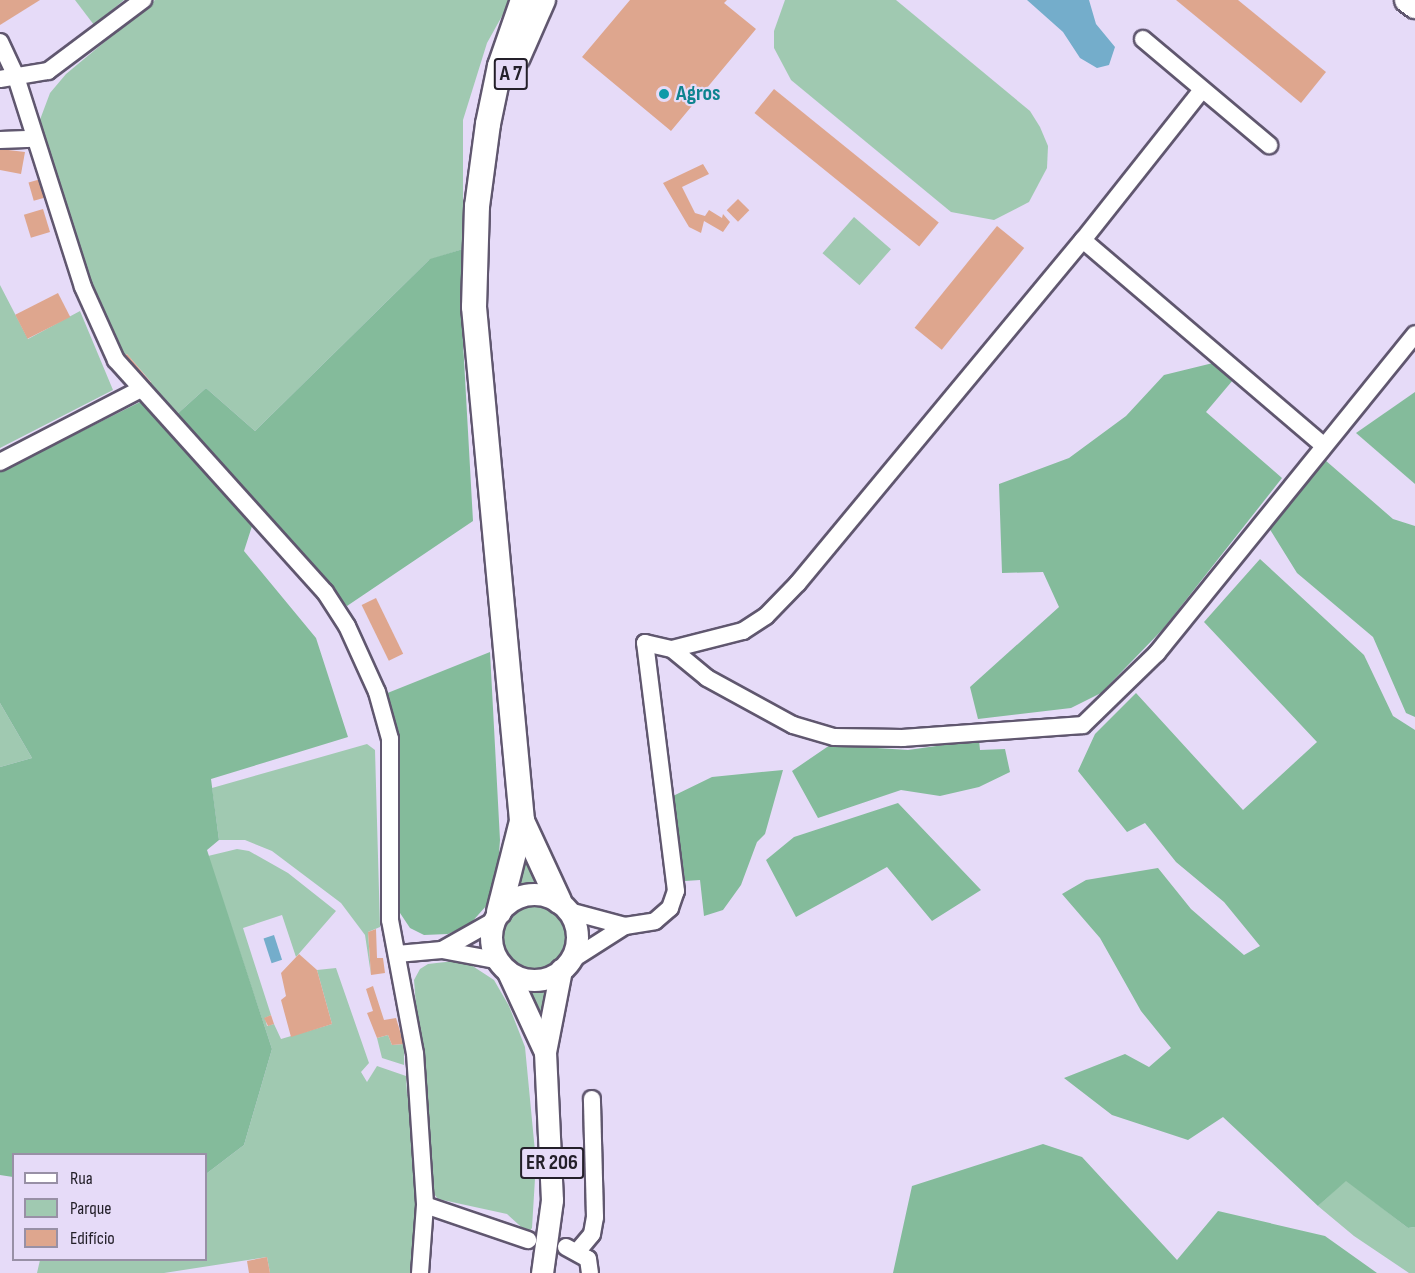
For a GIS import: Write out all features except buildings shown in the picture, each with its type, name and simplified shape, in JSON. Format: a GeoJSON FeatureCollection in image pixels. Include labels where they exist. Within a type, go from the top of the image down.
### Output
{"type":"FeatureCollection","features":[{"type":"Feature","properties":{"kind":"highway","name":"A 7"},"geometry":{"type":"LineString","coordinates":[[485,150],[498,73],[524,0]]}},
{"type":"Feature","properties":{"kind":"highway","name":"A 7"},"geometry":{"type":"LineString","coordinates":[[485,150],[506,87],[543,0]]}},
{"type":"Feature","properties":{"kind":"highway"},"geometry":{"type":"LineString","coordinates":[[1407,0],[1415,6]]}},
{"type":"Feature","properties":{"kind":"highway"},"geometry":{"type":"LineString","coordinates":[[485,150],[474,241],[474,327],[522,821],[497,916]]}},
{"type":"Feature","properties":{"kind":"highway"},"geometry":{"type":"LineString","coordinates":[[522,821],[564,906]]}},
{"type":"Feature","properties":{"kind":"main road"},"geometry":{"type":"LineString","coordinates":[[534,894],[564,906],[577,936],[565,966],[545,1052],[492,939],[497,916],[512,900],[534,894]]}},
{"type":"Feature","properties":{"kind":"main road"},"geometry":{"type":"LineString","coordinates":[[504,967],[536,980],[565,966]]}},
{"type":"Feature","properties":{"kind":"main road","name":"ER 206"},"geometry":{"type":"LineString","coordinates":[[542,1273],[552,1200],[545,1052]]}},
{"type":"Feature","properties":{"kind":"street"},"geometry":{"type":"LineString","coordinates":[[8,78],[48,71],[143,0]]}},
{"type":"Feature","properties":{"kind":"street"},"geometry":{"type":"LineString","coordinates":[[1143,39],[1269,145]]}},
{"type":"Feature","properties":{"kind":"street"},"geometry":{"type":"LineString","coordinates":[[0,42],[8,78],[33,139],[83,287],[116,360],[139,390],[233,488],[325,592],[347,626],[377,692],[390,739],[390,920],[415,1053],[424,1205],[420,1273]]}},
{"type":"Feature","properties":{"kind":"street"},"geometry":{"type":"LineString","coordinates":[[565,966],[625,926],[655,921],[670,908],[676,891],[645,643],[672,649],[743,631],[766,616],[798,584],[1083,240],[1202,90]]}},
{"type":"Feature","properties":{"kind":"street"},"geometry":{"type":"LineString","coordinates":[[0,140],[33,139]]}},
{"type":"Feature","properties":{"kind":"street"},"geometry":{"type":"LineString","coordinates":[[1083,240],[1324,446]]}},
{"type":"Feature","properties":{"kind":"street"},"geometry":{"type":"LineString","coordinates":[[672,649],[707,678],[793,725],[834,737],[903,738],[1083,725],[1157,653],[1415,334]]}},
{"type":"Feature","properties":{"kind":"street"},"geometry":{"type":"LineString","coordinates":[[0,462],[139,390]]}},
{"type":"Feature","properties":{"kind":"street"},"geometry":{"type":"LineString","coordinates":[[564,906],[625,926]]}},
{"type":"Feature","properties":{"kind":"street"},"geometry":{"type":"LineString","coordinates":[[442,950],[497,916]]}},
{"type":"Feature","properties":{"kind":"street"},"geometry":{"type":"LineString","coordinates":[[397,954],[442,950],[504,967]]}},
{"type":"Feature","properties":{"kind":"street"},"geometry":{"type":"LineString","coordinates":[[590,1273],[588,1259],[572,1250],[592,1234],[595,1218],[592,1100]]}},
{"type":"Feature","properties":{"kind":"street"},"geometry":{"type":"LineString","coordinates":[[424,1205],[528,1240]]}},
{"type":"Feature","properties":{"kind":"green space"},"geometry":{"type":"Polygon","coordinates":[[[75,0],[124,0],[94,25],[75,0]]]}},
{"type":"Feature","properties":{"kind":"green space"},"geometry":{"type":"Polygon","coordinates":[[[155,0],[511,0],[487,43],[463,120],[463,249],[429,260],[255,431],[206,388],[175,416],[143,389],[151,382],[127,354],[119,359],[46,160],[38,125],[50,93],[66,74],[155,0]]]}},
{"type":"Feature","properties":{"kind":"green space"},"geometry":{"type":"Polygon","coordinates":[[[785,0],[896,0],[1030,111],[1048,146],[1047,168],[1029,202],[994,220],[951,212],[791,80],[774,48],[774,31],[785,0]]]}},
{"type":"Feature","properties":{"kind":"green space"},"geometry":{"type":"Polygon","coordinates":[[[854,217],[891,249],[859,285],[823,253],[854,217]]]}},
{"type":"Feature","properties":{"kind":"green space"},"geometry":{"type":"Polygon","coordinates":[[[463,249],[462,324],[473,521],[347,606],[175,416],[206,388],[255,431],[430,259],[463,249]]]}},
{"type":"Feature","properties":{"kind":"green space"},"geometry":{"type":"Polygon","coordinates":[[[0,285],[28,339],[80,311],[113,390],[0,448],[0,285]]]}},
{"type":"Feature","properties":{"kind":"green space"},"geometry":{"type":"Polygon","coordinates":[[[1213,363],[1233,380],[1206,412],[1282,478],[1163,629],[1101,693],[1071,708],[978,719],[970,687],[1059,607],[1043,572],[1002,573],[999,484],[1069,458],[1126,416],[1164,375],[1213,363]]]}},
{"type":"Feature","properties":{"kind":"green space"},"geometry":{"type":"Polygon","coordinates":[[[1415,392],[1415,484],[1356,433],[1415,392]]]}},
{"type":"Feature","properties":{"kind":"green space"},"geometry":{"type":"Polygon","coordinates":[[[140,402],[253,523],[244,551],[316,638],[348,737],[211,779],[219,840],[207,850],[272,1049],[244,1145],[207,1173],[207,1153],[12,1153],[12,1177],[0,1175],[0,767],[32,758],[0,703],[0,472],[140,402]]]}},
{"type":"Feature","properties":{"kind":"green space"},"geometry":{"type":"Polygon","coordinates":[[[1325,460],[1393,519],[1415,526],[1415,717],[1406,713],[1373,637],[1297,573],[1269,528],[1325,460]]]}},
{"type":"Feature","properties":{"kind":"green space"},"geometry":{"type":"Polygon","coordinates":[[[1260,559],[1364,655],[1393,716],[1415,730],[1415,1227],[1408,1228],[1346,1181],[1318,1206],[1223,1117],[1188,1140],[1112,1115],[1064,1078],[1125,1054],[1149,1067],[1171,1048],[1141,1011],[1100,938],[1062,894],[1086,880],[1158,868],[1191,909],[1244,955],[1260,946],[1224,902],[1176,862],[1145,823],[1127,832],[1078,771],[1095,734],[1136,693],[1243,810],[1317,742],[1204,622],[1260,559]]]}},
{"type":"Feature","properties":{"kind":"green space"},"geometry":{"type":"Polygon","coordinates":[[[490,652],[500,840],[497,880],[487,905],[470,924],[448,934],[424,935],[410,928],[400,913],[396,886],[397,731],[385,694],[490,652]]]}},
{"type":"Feature","properties":{"kind":"green space"},"geometry":{"type":"Polygon","coordinates":[[[0,703],[32,758],[0,767],[0,703]]]}},
{"type":"Feature","properties":{"kind":"green space"},"geometry":{"type":"Polygon","coordinates":[[[979,740],[980,750],[1005,749],[1010,772],[979,787],[940,796],[901,790],[818,818],[792,771],[830,745],[908,750],[979,740]]]}},
{"type":"Feature","properties":{"kind":"green space"},"geometry":{"type":"Polygon","coordinates":[[[367,744],[375,750],[380,927],[368,932],[371,975],[365,935],[341,903],[272,851],[245,840],[219,840],[212,788],[367,744]]]}},
{"type":"Feature","properties":{"kind":"green space"},"geometry":{"type":"Polygon","coordinates":[[[783,770],[765,834],[757,842],[741,885],[723,910],[704,916],[700,880],[685,881],[673,796],[712,777],[783,770]]]}},
{"type":"Feature","properties":{"kind":"green space"},"geometry":{"type":"Polygon","coordinates":[[[898,803],[981,890],[932,921],[887,867],[796,917],[766,860],[794,837],[898,803]]]}},
{"type":"Feature","properties":{"kind":"green space"},"geometry":{"type":"Polygon","coordinates":[[[519,839],[542,885],[513,887],[519,839]]]}},
{"type":"Feature","properties":{"kind":"green space"},"geometry":{"type":"Polygon","coordinates":[[[237,849],[249,851],[288,873],[336,911],[296,957],[282,915],[243,928],[271,1015],[265,1018],[267,1026],[274,1024],[281,1039],[332,1024],[317,970],[336,968],[369,1063],[361,1072],[367,1082],[377,1066],[406,1076],[407,1094],[411,1098],[416,1202],[411,1273],[270,1273],[267,1257],[164,1273],[37,1273],[40,1261],[207,1261],[207,1173],[244,1145],[272,1049],[208,856],[237,849]]]}},
{"type":"Feature","properties":{"kind":"green space"},"geometry":{"type":"Polygon","coordinates":[[[535,902],[548,905],[559,912],[566,923],[569,936],[566,949],[559,960],[548,967],[535,970],[522,967],[511,960],[504,949],[501,936],[504,923],[511,912],[522,905],[535,902]]]}},
{"type":"Feature","properties":{"kind":"green space"},"geometry":{"type":"Polygon","coordinates":[[[454,961],[471,965],[494,980],[509,1006],[525,1047],[536,1162],[532,1228],[528,1233],[507,1214],[438,1199],[430,1189],[414,980],[420,969],[428,964],[454,961]]]}},
{"type":"Feature","properties":{"kind":"green space"},"geometry":{"type":"Polygon","coordinates":[[[553,987],[544,1029],[524,991],[553,987]]]}},
{"type":"Feature","properties":{"kind":"green space"},"geometry":{"type":"Polygon","coordinates":[[[388,1035],[392,1045],[404,1044],[404,1065],[382,1058],[377,1038],[388,1035]]]}},
{"type":"Feature","properties":{"kind":"green space"},"geometry":{"type":"Polygon","coordinates":[[[1043,1144],[1082,1157],[1177,1260],[1218,1211],[1325,1236],[1377,1273],[893,1273],[912,1186],[1043,1144]]]}},
{"type":"Feature","properties":{"kind":"green space"},"geometry":{"type":"Polygon","coordinates":[[[1346,1180],[1408,1228],[1415,1227],[1415,1273],[1409,1273],[1354,1236],[1318,1206],[1346,1180]]]}},
{"type":"Feature","properties":{"kind":"water"},"geometry":{"type":"Polygon","coordinates":[[[1027,0],[1089,0],[1096,24],[1115,47],[1109,65],[1097,68],[1080,58],[1063,32],[1027,0]]]}},
{"type":"Feature","properties":{"kind":"water"},"geometry":{"type":"Polygon","coordinates":[[[274,935],[282,960],[272,963],[264,938],[274,935]]]}},
{"type":"Feature","properties":{"kind":"place","name":"Agros"},"geometry":{"type":"Point","coordinates":[664,94]}}]}
